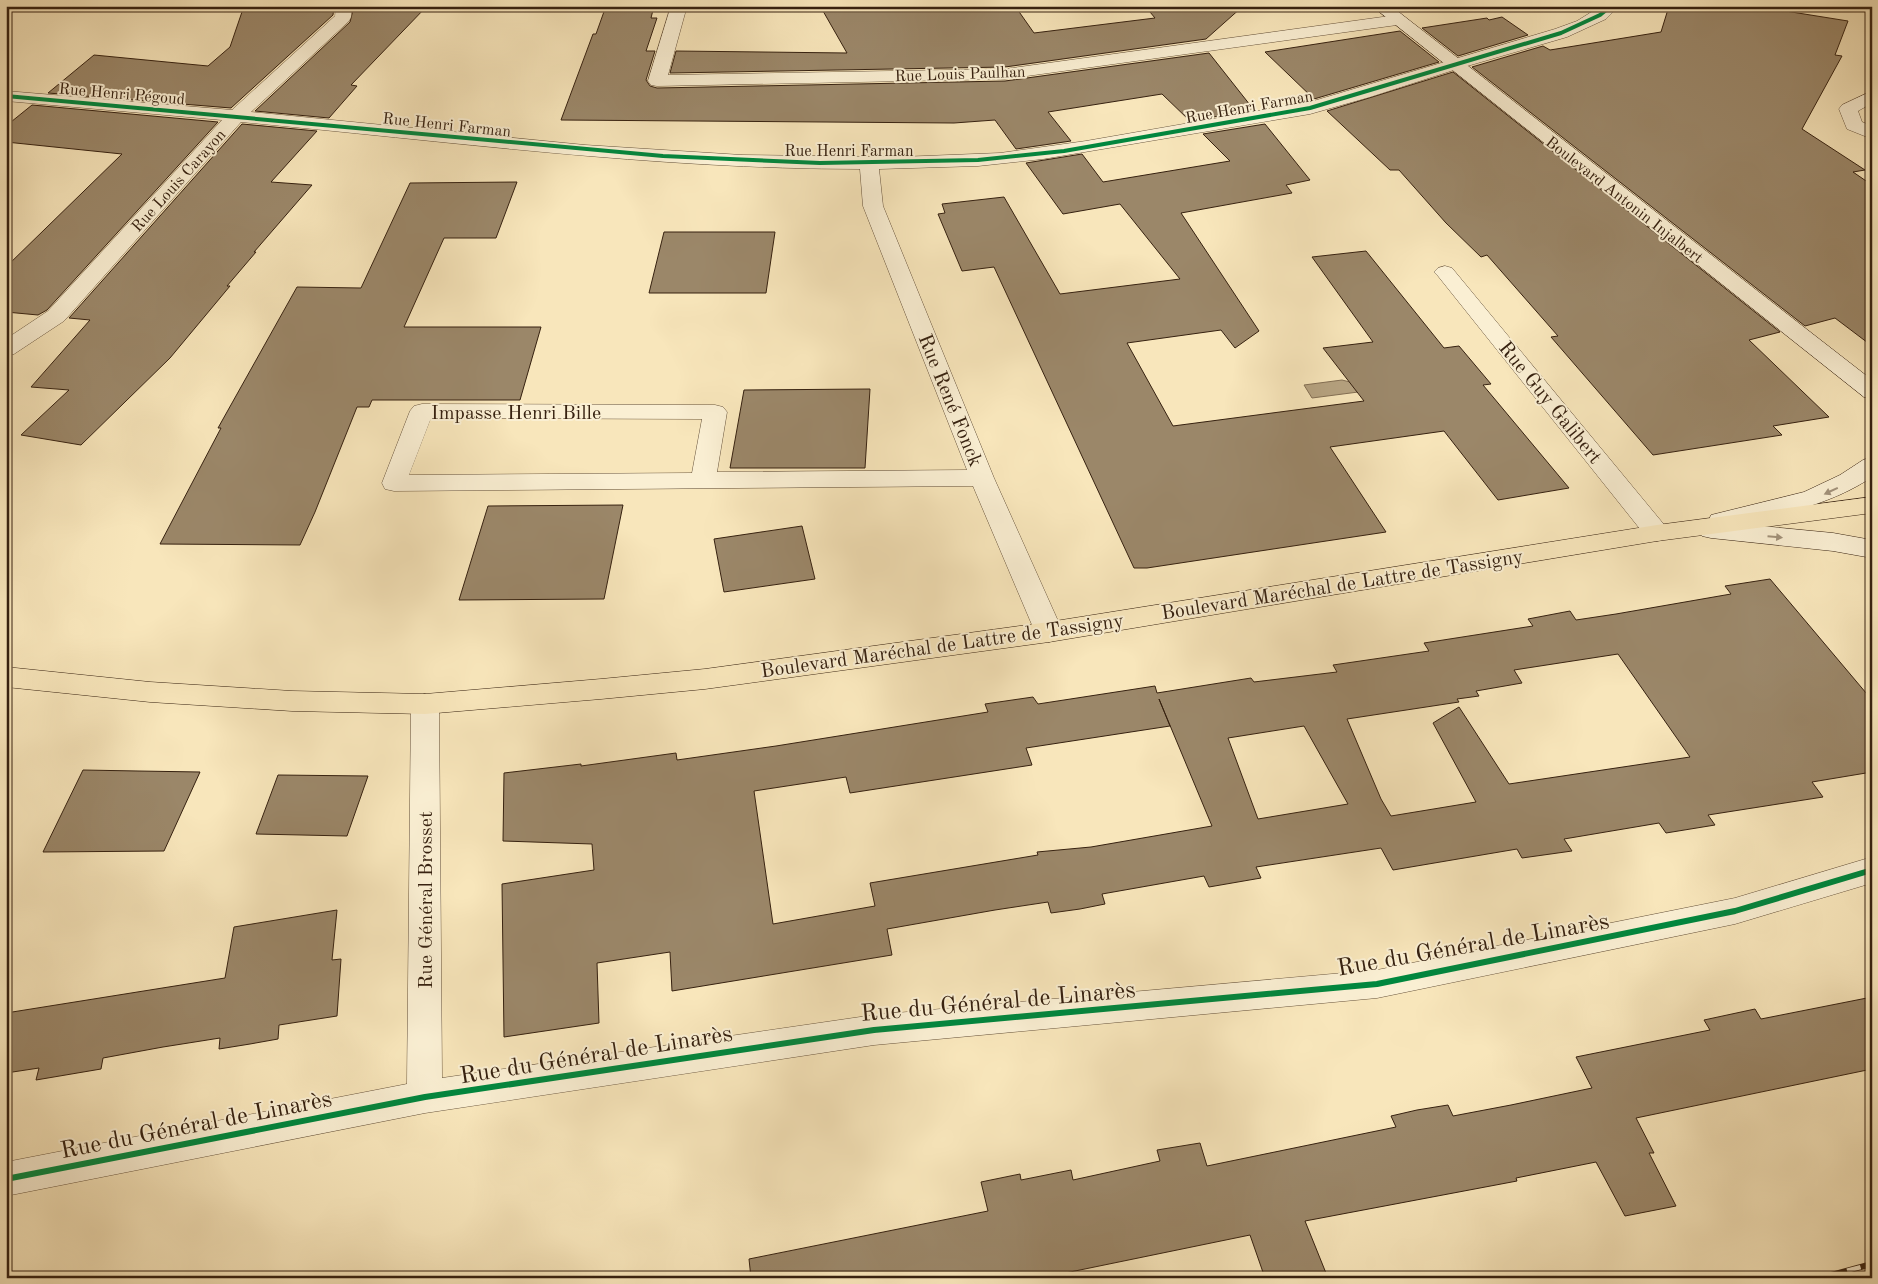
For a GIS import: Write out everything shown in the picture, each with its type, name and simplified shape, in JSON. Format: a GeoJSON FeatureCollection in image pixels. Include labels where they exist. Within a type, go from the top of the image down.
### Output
{"type":"FeatureCollection","features":[{"type":"Feature","properties":{"kind":"main road","name":"Boulevard Maréchal de Lattre de Tassigny"},"geometry":{"type":"LineString","coordinates":[[6,677],[150,692],[292,701],[425,704],[705,679],[1048,632],[1657,533],[1872,505]]}},
{"type":"Feature","properties":{"kind":"street","name":"Rue Louis Carayon"},"geometry":{"type":"LineString","coordinates":[[6,349],[56,316],[237,115],[343,17],[344,6]]}},
{"type":"Feature","properties":{"kind":"street","name":"Rue Louis Paulhan"},"geometry":{"type":"LineString","coordinates":[[679,6],[657,81],[1005,74],[1397,20]]}},
{"type":"Feature","properties":{"kind":"street","name":"Boulevard Antonin Injalbert"},"geometry":{"type":"LineString","coordinates":[[1380,6],[1872,392]]}},
{"type":"Feature","properties":{"kind":"street","name":"Rue Henri Farman"},"geometry":{"type":"LineString","coordinates":[[237,115],[545,147],[685,159],[869,164],[982,160],[1069,150],[1308,109],[1357,96],[1454,64],[1553,36],[1604,16],[1611,6]]}},
{"type":"Feature","properties":{"kind":"street","name":"Rue Henri Pégoud"},"geometry":{"type":"LineString","coordinates":[[6,96],[237,115]]}},
{"type":"Feature","properties":{"kind":"street"},"geometry":{"type":"LineString","coordinates":[[1872,96],[1848,109],[1854,125],[1872,134]]}},
{"type":"Feature","properties":{"kind":"street","name":"Rue René Fonck"},"geometry":{"type":"LineString","coordinates":[[869,164],[873,206],[982,478],[1048,632]]}},
{"type":"Feature","properties":{"kind":"street","name":"Rue Guy Galibert"},"geometry":{"type":"LineString","coordinates":[[1445,272],[1657,533]]}},
{"type":"Feature","properties":{"kind":"street","name":"Impasse Henri Bille"},"geometry":{"type":"LineString","coordinates":[[703,481],[715,412],[422,411],[394,483],[703,481],[982,478]]}},
{"type":"Feature","properties":{"kind":"street"},"geometry":{"type":"LineString","coordinates":[[1692,528],[1812,498],[1832,491],[1872,464]]}},
{"type":"Feature","properties":{"kind":"street"},"geometry":{"type":"LineString","coordinates":[[1692,528],[1833,542],[1872,549]]}},
{"type":"Feature","properties":{"kind":"street","name":"Rue Général Brosset"},"geometry":{"type":"LineString","coordinates":[[425,704],[425,1097]]}},
{"type":"Feature","properties":{"kind":"street","name":"Rue du Général de Linarès"},"geometry":{"type":"LineString","coordinates":[[6,1179],[425,1097],[874,1030],[1377,984],[1734,911],[1872,870]]}},
{"type":"Feature","properties":{"kind":"shaded area"},"geometry":{"type":"Polygon","coordinates":[[[1342,380],[1362,385],[1366,391],[1312,398],[1304,385],[1342,380]]]}},
{"type":"Feature","properties":{"kind":"building"},"geometry":{"type":"Polygon","coordinates":[[[244,6],[334,6],[333,15],[231,108],[48,93],[94,55],[208,66],[230,47],[244,6]]]}},
{"type":"Feature","properties":{"kind":"building"},"geometry":{"type":"Polygon","coordinates":[[[354,6],[427,6],[351,85],[357,86],[329,118],[255,111],[350,22],[354,6]]]}},
{"type":"Feature","properties":{"kind":"building"},"geometry":{"type":"Polygon","coordinates":[[[606,6],[654,6],[651,18],[657,18],[646,51],[655,51],[646,80],[650,86],[657,88],[1005,81],[1209,53],[1254,110],[1190,121],[1162,94],[1048,112],[1071,141],[1016,149],[995,120],[954,123],[561,120],[593,34],[596,34],[606,6]]]}},
{"type":"Feature","properties":{"kind":"building"},"geometry":{"type":"Polygon","coordinates":[[[865,6],[1015,6],[1034,33],[1155,18],[1145,6],[1201,6],[1206,11],[1242,7],[1206,39],[1005,67],[670,73],[676,51],[847,53],[823,11],[865,6]]]}},
{"type":"Feature","properties":{"kind":"building"},"geometry":{"type":"Polygon","coordinates":[[[1669,6],[1754,6],[1848,21],[1835,55],[1842,56],[1802,129],[1865,170],[1853,172],[1872,185],[1872,346],[1835,318],[1805,326],[1472,67],[1543,46],[1550,50],[1661,32],[1669,6]]]}},
{"type":"Feature","properties":{"kind":"building"},"geometry":{"type":"Polygon","coordinates":[[[1502,17],[1528,35],[1458,56],[1422,28],[1487,18],[1489,20],[1502,17]]]}},
{"type":"Feature","properties":{"kind":"building"},"geometry":{"type":"Polygon","coordinates":[[[1400,31],[1439,62],[1314,99],[1265,52],[1400,31]]]}},
{"type":"Feature","properties":{"kind":"building"},"geometry":{"type":"Polygon","coordinates":[[[1453,72],[1780,332],[1749,340],[1829,417],[1773,426],[1782,435],[1653,455],[1551,337],[1558,336],[1487,255],[1481,257],[1446,223],[1399,170],[1390,170],[1327,111],[1453,72]]]}},
{"type":"Feature","properties":{"kind":"building"},"geometry":{"type":"Polygon","coordinates":[[[32,105],[218,122],[47,310],[38,315],[6,312],[6,267],[122,154],[6,142],[6,126],[32,105]]]}},
{"type":"Feature","properties":{"kind":"building"},"geometry":{"type":"Polygon","coordinates":[[[242,124],[317,131],[271,182],[312,185],[254,252],[256,252],[227,286],[230,286],[170,358],[81,445],[21,435],[69,390],[31,387],[90,320],[69,318],[242,124]]]}},
{"type":"Feature","properties":{"kind":"building"},"geometry":{"type":"Polygon","coordinates":[[[1265,124],[1310,180],[1286,185],[1292,193],[1181,213],[1259,331],[1235,348],[1221,330],[1127,343],[1173,426],[1364,401],[1323,348],[1373,342],[1312,257],[1366,251],[1444,348],[1459,346],[1491,384],[1483,385],[1569,488],[1498,500],[1444,431],[1330,447],[1386,532],[1147,568],[1134,568],[994,267],[962,271],[938,214],[945,213],[942,204],[1004,197],[1060,294],[1180,279],[1120,204],[1063,214],[1026,163],[1082,154],[1103,182],[1230,161],[1203,134],[1265,124]]]}},
{"type":"Feature","properties":{"kind":"building"},"geometry":{"type":"Polygon","coordinates":[[[517,182],[496,238],[444,238],[404,327],[541,327],[520,400],[372,400],[369,407],[357,407],[300,545],[160,544],[221,428],[218,428],[297,287],[361,288],[410,183],[517,182]]]}},
{"type":"Feature","properties":{"kind":"building"},"geometry":{"type":"Polygon","coordinates":[[[664,232],[775,232],[766,293],[649,293],[664,232]]]}},
{"type":"Feature","properties":{"kind":"building"},"geometry":{"type":"Polygon","coordinates":[[[870,389],[865,468],[730,468],[744,390],[870,389]]]}},
{"type":"Feature","properties":{"kind":"building"},"geometry":{"type":"Polygon","coordinates":[[[623,505],[604,599],[459,600],[488,506],[623,505]]]}},
{"type":"Feature","properties":{"kind":"building"},"geometry":{"type":"Polygon","coordinates":[[[802,526],[815,579],[724,592],[714,539],[802,526]]]}},
{"type":"Feature","properties":{"kind":"building"},"geometry":{"type":"Polygon","coordinates":[[[1770,579],[1872,700],[1872,772],[1812,782],[1823,797],[1708,815],[1715,825],[1666,833],[1659,823],[1564,839],[1572,851],[1522,858],[1517,849],[1393,870],[1381,848],[1256,867],[1261,878],[1209,887],[1204,876],[1102,894],[1105,904],[1080,909],[1051,913],[1048,902],[887,929],[892,955],[672,991],[670,952],[597,963],[599,1023],[504,1037],[502,884],[594,870],[592,844],[503,841],[504,773],[581,764],[581,766],[676,753],[677,760],[776,746],[988,712],[985,704],[1033,697],[1038,704],[1155,686],[1157,693],[1251,678],[1254,682],[1337,672],[1333,665],[1429,651],[1424,643],[1533,626],[1528,619],[1570,611],[1576,620],[1731,594],[1725,586],[1770,579]],[[1618,654],[1514,670],[1522,683],[1476,691],[1479,696],[1457,699],[1459,702],[1347,719],[1381,799],[1391,816],[1476,802],[1433,723],[1459,707],[1509,784],[1690,757],[1618,654]],[[1159,699],[1170,726],[1026,748],[1032,765],[850,793],[846,777],[754,791],[773,924],[875,906],[870,883],[1038,855],[1037,852],[1091,847],[1212,826],[1159,699]],[[1304,726],[1228,738],[1258,819],[1348,804],[1304,726]]]}},
{"type":"Feature","properties":{"kind":"building"},"geometry":{"type":"Polygon","coordinates":[[[83,770],[200,772],[164,851],[43,852],[83,770]]]}},
{"type":"Feature","properties":{"kind":"building"},"geometry":{"type":"Polygon","coordinates":[[[278,775],[368,776],[347,836],[256,834],[278,775]]]}},
{"type":"Feature","properties":{"kind":"building"},"geometry":{"type":"Polygon","coordinates":[[[337,910],[332,960],[341,959],[337,1016],[279,1025],[278,1039],[250,1044],[219,1049],[220,1038],[163,1047],[103,1058],[101,1069],[36,1080],[39,1068],[6,1073],[6,1013],[225,978],[234,927],[337,910]]]}},
{"type":"Feature","properties":{"kind":"building"},"geometry":{"type":"Polygon","coordinates":[[[1872,997],[1872,1069],[1636,1118],[1654,1153],[1649,1153],[1676,1206],[1625,1216],[1596,1162],[1516,1178],[1517,1181],[1305,1221],[1328,1278],[1265,1278],[1250,1235],[1041,1278],[751,1278],[749,1259],[988,1211],[981,1182],[1020,1174],[1021,1180],[1071,1170],[1073,1180],[1160,1161],[1157,1150],[1200,1143],[1207,1166],[1396,1127],[1391,1116],[1417,1110],[1448,1105],[1453,1116],[1511,1105],[1592,1088],[1576,1057],[1710,1030],[1704,1020],[1755,1009],[1761,1019],[1872,997]]]}},
{"type":"Feature","properties":{"kind":"railway"},"geometry":{"type":"LineString","coordinates":[[1820,1278],[1872,1264]]}},
{"type":"Feature","properties":{"kind":"cycle path"},"geometry":{"type":"LineString","coordinates":[[6,96],[221,114],[506,143],[663,156],[820,163],[978,160],[1064,151],[1250,120],[1328,104],[1561,33],[1600,15],[1611,6]]}},
{"type":"Feature","properties":{"kind":"cycle path"},"geometry":{"type":"LineString","coordinates":[[6,1179],[425,1097],[874,1030],[1377,984],[1735,911],[1872,870]]}}]}
